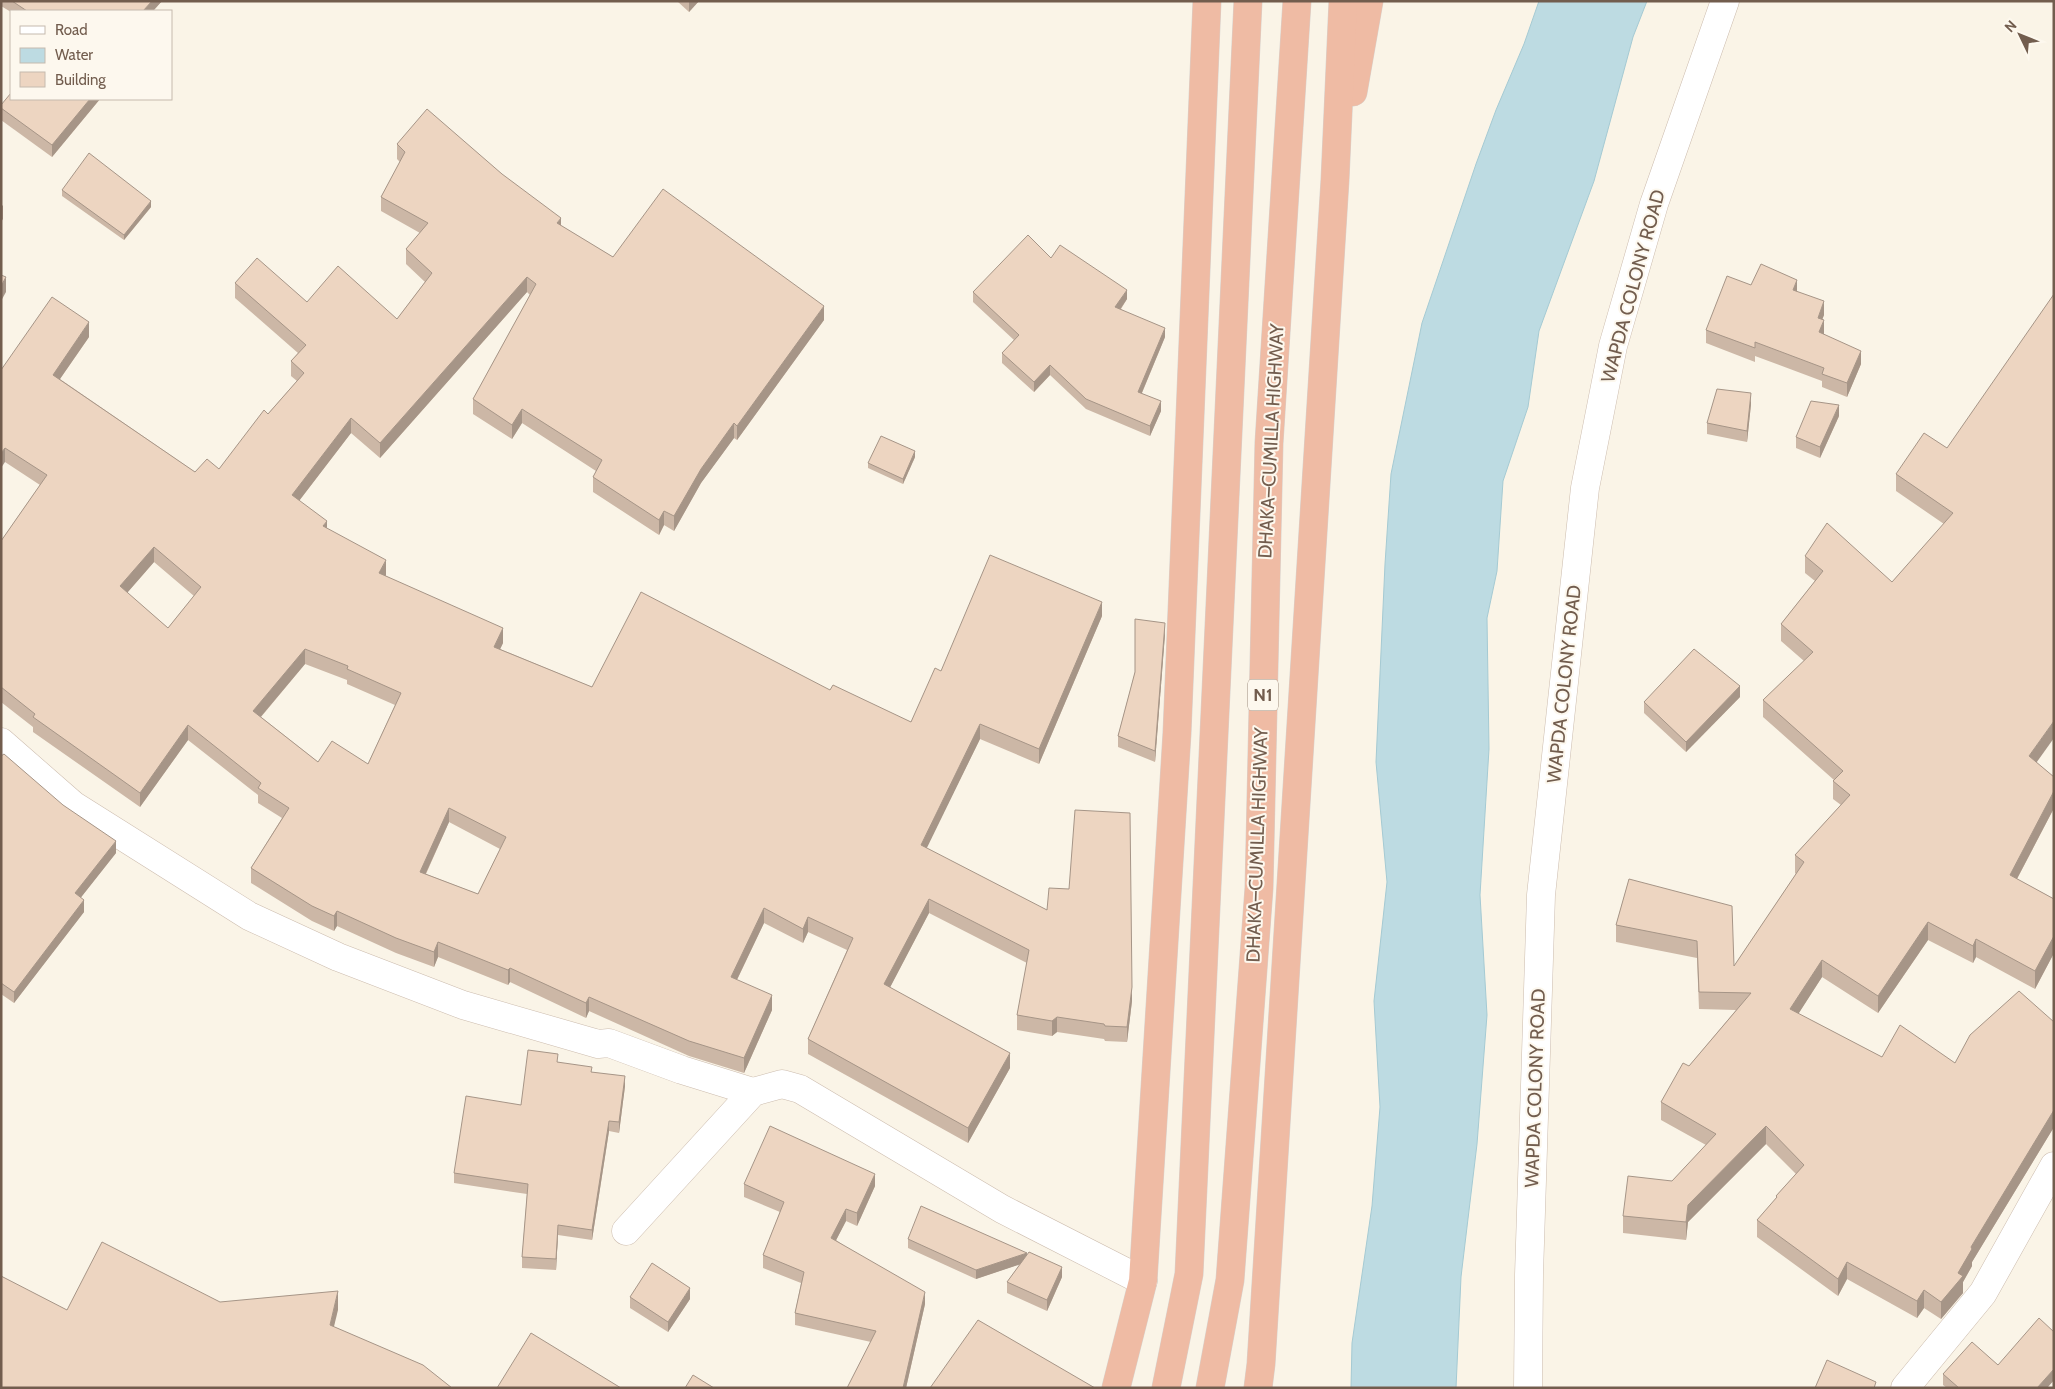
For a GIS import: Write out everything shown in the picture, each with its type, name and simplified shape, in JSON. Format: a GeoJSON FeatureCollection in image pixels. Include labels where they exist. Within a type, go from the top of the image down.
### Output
{"type":"FeatureCollection","features":[{"type":"Feature","properties":{"kind":"highway"},"geometry":{"type":"LineString","coordinates":[[1116,1388],[1143,1281],[1177,733],[1207,1]]}},
{"type":"Feature","properties":{"kind":"highway"},"geometry":{"type":"LineString","coordinates":[[1166,1388],[1189,1274],[1248,1]]}},
{"type":"Feature","properties":{"kind":"highway","name":"DHAKA–CUMILLA HIGHWAY"},"geometry":{"type":"LineString","coordinates":[[1210,1388],[1230,1280],[1258,888],[1268,443],[1297,1]]}},
{"type":"Feature","properties":{"kind":"highway"},"geometry":{"type":"LineString","coordinates":[[1258,1388],[1336,180],[1343,1]]}},
{"type":"Feature","properties":{"kind":"highway"},"geometry":{"type":"LineString","coordinates":[[1336,180],[1359,64],[1369,1]]}},
{"type":"Feature","properties":{"kind":"street","name":"WAPDA COLONY ROAD"},"geometry":{"type":"LineString","coordinates":[[1528,1388],[1529,1275],[1541,895],[1585,488],[1613,346],[1654,204],[1725,1]]}},
{"type":"Feature","properties":{"kind":"street"},"geometry":{"type":"LineString","coordinates":[[1,742],[73,805],[249,916],[338,958],[463,1005],[598,1044],[609,1043],[682,1070],[753,1092]]}},
{"type":"Feature","properties":{"kind":"street"},"geometry":{"type":"LineString","coordinates":[[626,1231],[753,1092],[782,1084],[800,1089],[1002,1209],[1143,1281]]}},
{"type":"Feature","properties":{"kind":"street"},"geometry":{"type":"LineString","coordinates":[[1905,1388],[1983,1293],[2054,1166]]}},
{"type":"Feature","properties":{"kind":"water"},"geometry":{"type":"Polygon","coordinates":[[[1539,1],[1647,1],[1633,37],[1594,181],[1539,331],[1528,407],[1503,481],[1497,571],[1487,618],[1489,749],[1480,895],[1487,1015],[1477,1144],[1461,1277],[1456,1388],[1351,1388],[1352,1343],[1372,1206],[1380,1107],[1374,1001],[1387,882],[1376,762],[1391,474],[1422,323],[1476,164],[1524,44],[1539,1]]]}},
{"type":"Feature","properties":{"kind":"building"},"geometry":{"type":"Polygon","coordinates":[[[12,1],[152,1],[144,10],[26,10],[12,1]]]}},
{"type":"Feature","properties":{"kind":"building"},"geometry":{"type":"Polygon","coordinates":[[[10,94],[10,100],[89,100],[52,145],[1,108],[1,105],[10,94]]]}},
{"type":"Feature","properties":{"kind":"building"},"geometry":{"type":"Polygon","coordinates":[[[427,109],[502,174],[561,218],[557,223],[613,257],[663,189],[824,306],[737,426],[734,423],[701,469],[674,516],[664,511],[659,520],[593,477],[602,460],[522,409],[512,425],[473,399],[536,284],[527,277],[380,443],[351,418],[292,495],[327,521],[323,526],[386,560],[379,573],[503,628],[494,647],[592,687],[641,592],[830,690],[833,685],[911,722],[935,668],[941,671],[990,555],[1102,602],[1039,749],[980,724],[921,845],[1047,910],[1049,888],[1069,889],[1075,810],[1130,813],[1132,987],[1127,1027],[1105,1026],[1104,1024],[1057,1017],[1052,1021],[1017,1015],[1029,950],[929,899],[884,984],[1010,1053],[968,1128],[808,1039],[853,938],[808,917],[803,929],[764,908],[731,977],[772,995],[744,1058],[689,1041],[589,997],[586,1003],[510,968],[508,970],[438,942],[434,952],[396,938],[337,911],[334,916],[312,906],[251,868],[289,808],[258,788],[261,783],[188,725],[140,793],[33,717],[35,714],[1,687],[1,541],[47,475],[5,448],[1,453],[1,370],[52,297],[89,322],[53,375],[195,472],[207,459],[219,469],[264,410],[268,414],[304,373],[291,361],[306,345],[235,283],[257,258],[307,302],[338,266],[397,319],[432,273],[406,249],[428,223],[381,197],[405,152],[397,144],[427,109]],[[154,547],[120,586],[168,628],[201,587],[154,547]],[[305,649],[253,711],[318,762],[332,741],[368,764],[401,693],[347,669],[348,666],[305,649]],[[449,808],[420,872],[478,894],[506,837],[449,808]]]}},
{"type":"Feature","properties":{"kind":"building"},"geometry":{"type":"Polygon","coordinates":[[[89,153],[151,201],[124,235],[62,190],[89,153]]]}},
{"type":"Feature","properties":{"kind":"building"},"geometry":{"type":"Polygon","coordinates":[[[1028,235],[1051,258],[1060,245],[1127,290],[1115,307],[1165,328],[1138,392],[1161,401],[1150,426],[1086,399],[1050,365],[1034,382],[1002,353],[1019,335],[973,292],[1028,235]]]}},
{"type":"Feature","properties":{"kind":"building"},"geometry":{"type":"Polygon","coordinates":[[[1761,264],[1797,280],[1793,290],[1824,301],[1818,318],[1824,320],[1819,332],[1861,351],[1847,383],[1822,374],[1824,368],[1755,342],[1755,348],[1706,330],[1727,276],[1751,285],[1761,264]]]}},
{"type":"Feature","properties":{"kind":"building"},"geometry":{"type":"Polygon","coordinates":[[[1,275],[6,277],[1,286],[1,275]]]}},
{"type":"Feature","properties":{"kind":"building"},"geometry":{"type":"Polygon","coordinates":[[[2054,294],[2054,721],[2029,756],[2054,777],[2054,791],[2010,875],[2054,899],[2054,936],[2035,971],[1976,939],[1973,946],[1928,922],[1878,996],[1822,960],[1790,1009],[1882,1057],[1900,1025],[1955,1063],[1970,1035],[2019,991],[2054,1022],[2054,1110],[1971,1247],[1972,1249],[1958,1273],[1963,1276],[1941,1302],[1924,1290],[1917,1301],[1847,1262],[1838,1279],[1757,1220],[1804,1165],[1766,1126],[1688,1205],[1686,1222],[1623,1216],[1628,1176],[1672,1181],[1716,1134],[1661,1102],[1683,1063],[1689,1066],[1751,993],[1699,992],[1697,941],[1616,925],[1629,879],[1732,906],[1734,966],[1804,862],[1795,855],[1850,795],[1833,781],[1843,771],[1763,700],[1813,652],[1781,624],[1823,571],[1805,556],[1827,523],[1892,582],[1953,513],[1896,474],[1924,433],[1947,448],[2054,294]]]}},
{"type":"Feature","properties":{"kind":"building"},"geometry":{"type":"Polygon","coordinates":[[[1717,389],[1751,393],[1747,431],[1707,423],[1717,389]]]}},
{"type":"Feature","properties":{"kind":"building"},"geometry":{"type":"Polygon","coordinates":[[[1811,401],[1839,405],[1820,447],[1796,437],[1811,401]]]}},
{"type":"Feature","properties":{"kind":"building"},"geometry":{"type":"Polygon","coordinates":[[[881,436],[915,451],[903,479],[868,463],[881,436]]]}},
{"type":"Feature","properties":{"kind":"building"},"geometry":{"type":"Polygon","coordinates":[[[1135,619],[1165,623],[1155,751],[1118,736],[1135,672],[1135,619]]]}},
{"type":"Feature","properties":{"kind":"building"},"geometry":{"type":"Polygon","coordinates":[[[1694,649],[1740,686],[1686,742],[1644,702],[1694,649]]]}},
{"type":"Feature","properties":{"kind":"building"},"geometry":{"type":"Polygon","coordinates":[[[4,754],[63,805],[116,841],[75,893],[84,900],[14,992],[1,983],[1,756],[4,754]]]}},
{"type":"Feature","properties":{"kind":"building"},"geometry":{"type":"Polygon","coordinates":[[[528,1050],[558,1054],[557,1062],[592,1067],[591,1072],[625,1076],[619,1122],[609,1121],[592,1230],[558,1225],[556,1259],[522,1257],[528,1184],[454,1173],[466,1096],[521,1105],[528,1050]]]}},
{"type":"Feature","properties":{"kind":"building"},"geometry":{"type":"Polygon","coordinates":[[[770,1126],[875,1174],[857,1213],[846,1209],[831,1238],[925,1292],[903,1388],[847,1388],[876,1331],[795,1313],[804,1272],[763,1255],[784,1202],[744,1184],[770,1126]]]}},
{"type":"Feature","properties":{"kind":"building"},"geometry":{"type":"Polygon","coordinates":[[[921,1206],[1027,1253],[976,1270],[908,1239],[921,1206]]]}},
{"type":"Feature","properties":{"kind":"building"},"geometry":{"type":"Polygon","coordinates":[[[102,1242],[220,1302],[338,1291],[330,1325],[423,1365],[452,1388],[1,1388],[1,1276],[67,1310],[102,1242]]]}},
{"type":"Feature","properties":{"kind":"building"},"geometry":{"type":"Polygon","coordinates":[[[1029,1252],[1062,1267],[1047,1300],[1007,1282],[1029,1252]]]}},
{"type":"Feature","properties":{"kind":"building"},"geometry":{"type":"Polygon","coordinates":[[[652,1263],[690,1288],[668,1322],[630,1297],[652,1263]]]}},
{"type":"Feature","properties":{"kind":"building"},"geometry":{"type":"Polygon","coordinates":[[[2039,1318],[2054,1332],[2054,1369],[2037,1388],[1959,1388],[1943,1374],[1972,1342],[1998,1365],[2039,1318]]]}},
{"type":"Feature","properties":{"kind":"building"},"geometry":{"type":"Polygon","coordinates":[[[978,1320],[1095,1388],[930,1388],[978,1320]]]}},
{"type":"Feature","properties":{"kind":"building"},"geometry":{"type":"Polygon","coordinates":[[[531,1333],[621,1388],[497,1388],[531,1333]]]}},
{"type":"Feature","properties":{"kind":"building"},"geometry":{"type":"Polygon","coordinates":[[[1827,1360],[1876,1382],[1874,1388],[1815,1388],[1827,1360]]]}},
{"type":"Feature","properties":{"kind":"building"},"geometry":{"type":"Polygon","coordinates":[[[693,1375],[714,1388],[685,1388],[693,1375]]]}}]}
